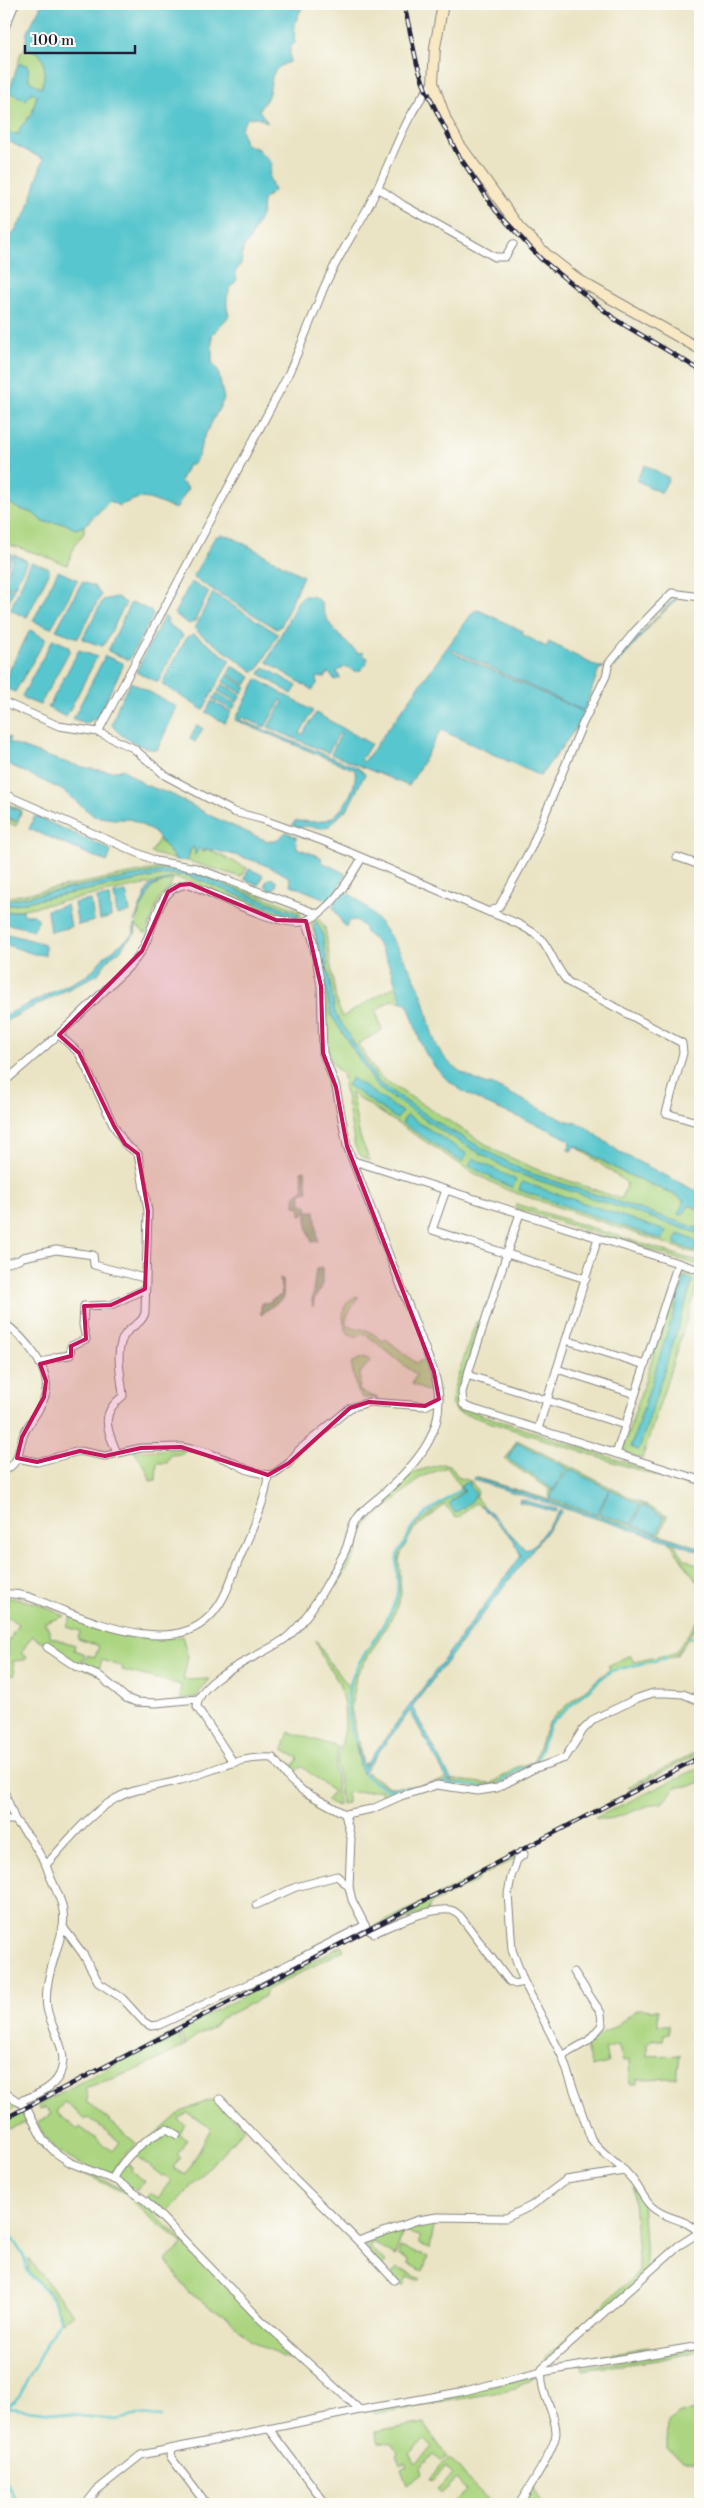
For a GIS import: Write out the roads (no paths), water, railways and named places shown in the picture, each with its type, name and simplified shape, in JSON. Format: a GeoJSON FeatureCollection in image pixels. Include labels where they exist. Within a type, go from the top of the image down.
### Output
{"type":"FeatureCollection","features":[{"type":"Feature","properties":{"kind":"street"},"geometry":{"type":"LineString","coordinates":[[4,30],[15,4]]}},
{"type":"Feature","properties":{"kind":"street"},"geometry":{"type":"LineString","coordinates":[[443,4],[435,47],[433,83],[446,120],[459,144],[528,238],[580,281],[700,349]]}},
{"type":"Feature","properties":{"kind":"street"},"geometry":{"type":"LineString","coordinates":[[98,732],[286,379],[305,338],[321,294],[378,188],[391,155],[419,103],[433,83]]}},
{"type":"Feature","properties":{"kind":"street"},"geometry":{"type":"LineString","coordinates":[[378,188],[403,205],[495,257],[505,257],[513,244]]}},
{"type":"Feature","properties":{"kind":"street"},"geometry":{"type":"LineString","coordinates":[[488,912],[500,907],[531,848],[582,724],[606,676],[609,663],[635,631],[672,594],[700,597]]}},
{"type":"Feature","properties":{"kind":"street"},"geometry":{"type":"LineString","coordinates":[[4,702],[59,726],[98,732],[133,748],[166,776],[234,812],[262,819],[323,841],[520,925],[540,939],[559,972],[568,982],[682,1043],[683,1053],[666,1114],[700,1123]]}},
{"type":"Feature","properties":{"kind":"street"},"geometry":{"type":"LineString","coordinates":[[4,794],[156,861],[196,868],[318,914]]}},
{"type":"Feature","properties":{"kind":"street"},"geometry":{"type":"LineString","coordinates":[[678,857],[700,864]]}},
{"type":"Feature","properties":{"kind":"street"},"geometry":{"type":"LineString","coordinates":[[4,1082],[58,1035],[142,951],[158,909],[168,892],[180,885],[190,884],[276,920],[292,923],[306,921],[318,914],[330,903],[362,858]]}},
{"type":"Feature","properties":{"kind":"street"},"geometry":{"type":"LineString","coordinates":[[233,1762],[201,1715],[197,1707],[198,1699],[211,1682],[279,1644],[302,1622],[343,1557],[356,1520],[425,1451],[433,1432],[440,1390],[346,1138],[336,1087],[323,1053],[321,986],[312,937],[306,921]]}},
{"type":"Feature","properties":{"kind":"street"},"geometry":{"type":"LineString","coordinates":[[58,1035],[79,1053],[114,1126],[125,1144],[138,1154],[148,1211],[142,1321],[125,1334],[120,1343],[124,1396],[111,1407],[106,1427],[117,1453]]}},
{"type":"Feature","properties":{"kind":"street"},"geometry":{"type":"LineString","coordinates":[[354,1161],[700,1270]]}},
{"type":"Feature","properties":{"kind":"street"},"geometry":{"type":"LineString","coordinates":[[446,1190],[432,1230],[586,1279]]}},
{"type":"Feature","properties":{"kind":"street"},"geometry":{"type":"LineString","coordinates":[[520,1213],[467,1375],[461,1398],[462,1404],[700,1480]]}},
{"type":"Feature","properties":{"kind":"street"},"geometry":{"type":"LineString","coordinates":[[538,1429],[598,1238]]}},
{"type":"Feature","properties":{"kind":"street"},"geometry":{"type":"LineString","coordinates":[[4,1264],[19,1260],[23,1256],[56,1250],[93,1255],[94,1266],[144,1278]]}},
{"type":"Feature","properties":{"kind":"street"},"geometry":{"type":"LineString","coordinates":[[616,1454],[678,1264]]}},
{"type":"Feature","properties":{"kind":"street"},"geometry":{"type":"LineString","coordinates":[[40,1364],[56,1357],[70,1355],[71,1346],[86,1339],[83,1325],[84,1306],[111,1305],[145,1289]]}},
{"type":"Feature","properties":{"kind":"street"},"geometry":{"type":"LineString","coordinates":[[4,1323],[17,1334],[40,1364],[46,1382],[44,1397],[36,1417],[22,1437],[17,1458],[13,1466],[4,1471]]}},
{"type":"Feature","properties":{"kind":"street"},"geometry":{"type":"LineString","coordinates":[[566,1340],[644,1365]]}},
{"type":"Feature","properties":{"kind":"street"},"geometry":{"type":"LineString","coordinates":[[557,1369],[635,1394]]}},
{"type":"Feature","properties":{"kind":"street"},"geometry":{"type":"LineString","coordinates":[[467,1375],[625,1425]]}},
{"type":"Feature","properties":{"kind":"street"},"geometry":{"type":"LineString","coordinates":[[17,1458],[37,1462],[80,1451],[105,1456],[141,1448],[181,1447],[206,1452],[248,1470],[268,1474],[275,1473],[289,1463],[299,1450],[350,1408],[369,1402],[425,1406],[439,1399]]}},
{"type":"Feature","properties":{"kind":"street"},"geometry":{"type":"LineString","coordinates":[[4,1594],[32,1598],[61,1610],[130,1632],[162,1635],[193,1628],[209,1618],[227,1591],[265,1495],[268,1474]]}},
{"type":"Feature","properties":{"kind":"street"},"geometry":{"type":"LineString","coordinates":[[47,1647],[75,1666],[101,1677],[126,1698],[136,1702],[156,1703],[198,1699]]}},
{"type":"Feature","properties":{"kind":"street"},"geometry":{"type":"LineString","coordinates":[[46,1865],[88,1820],[116,1798],[184,1780],[233,1762],[261,1757],[273,1758],[291,1781],[303,1791],[345,1814],[372,1809],[402,1796],[437,1786],[478,1791],[497,1788],[533,1769],[565,1758],[583,1730],[594,1719],[653,1693],[683,1694],[700,1701]]}},
{"type":"Feature","properties":{"kind":"street"},"geometry":{"type":"LineString","coordinates":[[4,1791],[15,1820],[30,1838],[46,1865],[61,1900],[63,1926],[52,1964],[47,2006],[63,2054],[62,2066],[59,2075],[50,2085],[39,2094],[20,2101]]}},
{"type":"Feature","properties":{"kind":"street"},"geometry":{"type":"LineString","coordinates":[[345,1814],[351,1838],[349,1887],[352,1900],[365,1924],[374,1933],[425,1914],[441,1910],[452,1910],[460,1916],[509,1981],[515,1984],[524,1982]]}},
{"type":"Feature","properties":{"kind":"street"},"geometry":{"type":"LineString","coordinates":[[4,1820],[15,1820]]}},
{"type":"Feature","properties":{"kind":"street"},"geometry":{"type":"LineString","coordinates":[[520,2504],[556,2438],[555,2425],[541,2387],[542,2368],[678,2246],[700,2232],[693,2226],[661,2213],[652,2207],[625,2171],[599,2150],[591,2139],[562,2056],[524,1982],[512,1950],[508,1894],[511,1877],[518,1860],[524,1854]]}},
{"type":"Feature","properties":{"kind":"street"},"geometry":{"type":"LineString","coordinates":[[256,1905],[296,1887],[337,1876],[349,1887]]}},
{"type":"Feature","properties":{"kind":"street"},"geometry":{"type":"LineString","coordinates":[[63,1926],[100,1982],[122,1998],[140,2019],[151,2026],[159,2025],[259,1979],[365,1924]]}},
{"type":"Feature","properties":{"kind":"street"},"geometry":{"type":"LineString","coordinates":[[562,2056],[588,2041],[602,2025],[601,2013],[574,1972]]}},
{"type":"Feature","properties":{"kind":"street"},"geometry":{"type":"LineString","coordinates":[[4,2092],[20,2101],[26,2107],[43,2140],[56,2153],[71,2163],[112,2179],[146,2201],[259,2318],[360,2410]]}},
{"type":"Feature","properties":{"kind":"street"},"geometry":{"type":"LineString","coordinates":[[220,2099],[290,2175],[358,2241],[394,2280]]}},
{"type":"Feature","properties":{"kind":"street"},"geometry":{"type":"LineString","coordinates":[[112,2179],[122,2161],[160,2132],[167,2129],[177,2135]]}},
{"type":"Feature","properties":{"kind":"street"},"geometry":{"type":"LineString","coordinates":[[358,2241],[418,2220],[437,2217],[506,2218],[531,2206],[566,2180],[625,2171]]}},
{"type":"Feature","properties":{"kind":"street"},"geometry":{"type":"LineString","coordinates":[[86,2504],[97,2490],[133,2460],[141,2456],[360,2410],[460,2392],[542,2372],[700,2346]]}},
{"type":"Feature","properties":{"kind":"street"},"geometry":{"type":"LineString","coordinates":[[270,2430],[326,2504]]}},
{"type":"Feature","properties":{"kind":"street"},"geometry":{"type":"LineString","coordinates":[[171,2449],[170,2456],[206,2504]]}},
{"type":"Feature","properties":{"kind":"water"},"geometry":{"type":"Polygon","coordinates":[[[42,4],[304,4],[296,23],[295,43],[290,47],[290,62],[282,65],[274,73],[269,94],[259,110],[268,123],[258,117],[248,118],[241,128],[245,144],[258,149],[272,163],[269,177],[274,191],[263,200],[262,213],[249,241],[243,248],[241,264],[235,272],[237,280],[227,296],[229,316],[212,335],[212,362],[218,371],[224,399],[202,441],[199,455],[192,465],[188,465],[180,481],[188,488],[176,509],[142,498],[119,506],[110,501],[84,526],[75,529],[64,523],[43,522],[33,513],[17,508],[4,499],[4,240],[8,241],[27,212],[43,159],[4,139],[4,133],[19,134],[20,128],[32,114],[37,95],[31,92],[26,100],[9,92],[18,64],[28,65],[29,81],[42,88],[44,62],[42,57],[38,53],[25,48],[27,32],[42,4]]]}},
{"type":"Feature","properties":{"kind":"water"},"geometry":{"type":"Polygon","coordinates":[[[645,465],[669,478],[661,493],[636,480],[645,465]]]}},
{"type":"Feature","properties":{"kind":"water"},"geometry":{"type":"Polygon","coordinates":[[[221,535],[230,536],[303,576],[281,626],[277,629],[194,578],[215,537],[221,535]]]}},
{"type":"Feature","properties":{"kind":"water"},"geometry":{"type":"Polygon","coordinates":[[[4,552],[12,554],[4,575],[4,552]]]}},
{"type":"Feature","properties":{"kind":"water"},"geometry":{"type":"Polygon","coordinates":[[[14,554],[27,561],[14,588],[4,584],[14,554]]]}},
{"type":"Feature","properties":{"kind":"water"},"geometry":{"type":"Polygon","coordinates":[[[31,562],[49,568],[49,573],[27,617],[12,611],[11,608],[31,562]]]}},
{"type":"Feature","properties":{"kind":"water"},"geometry":{"type":"Polygon","coordinates":[[[58,571],[78,580],[51,628],[33,621],[58,571]]]}},
{"type":"Feature","properties":{"kind":"water"},"geometry":{"type":"Polygon","coordinates":[[[82,582],[94,586],[101,595],[78,638],[56,630],[82,582]]]}},
{"type":"Feature","properties":{"kind":"water"},"geometry":{"type":"Polygon","coordinates":[[[191,582],[209,592],[194,622],[189,624],[174,614],[191,582]]]}},
{"type":"Feature","properties":{"kind":"water"},"geometry":{"type":"Polygon","coordinates":[[[4,586],[14,590],[4,611],[4,586]]]}},
{"type":"Feature","properties":{"kind":"water"},"geometry":{"type":"Polygon","coordinates":[[[213,593],[278,634],[259,668],[254,672],[198,632],[195,627],[213,593]]]}},
{"type":"Feature","properties":{"kind":"water"},"geometry":{"type":"Polygon","coordinates":[[[304,596],[313,596],[321,602],[323,611],[335,631],[358,653],[363,652],[364,656],[368,658],[364,667],[356,672],[348,667],[341,668],[337,672],[340,678],[335,680],[328,672],[326,677],[317,677],[317,684],[312,690],[267,662],[298,601],[304,596]]]}},
{"type":"Feature","properties":{"kind":"water"},"geometry":{"type":"Polygon","coordinates":[[[117,597],[126,603],[104,645],[82,639],[103,600],[117,597]]]}},
{"type":"Feature","properties":{"kind":"water"},"geometry":{"type":"Polygon","coordinates":[[[676,597],[678,598],[655,620],[616,666],[610,667],[676,597]]]}},
{"type":"Feature","properties":{"kind":"water"},"geometry":{"type":"Polygon","coordinates":[[[134,603],[151,611],[153,616],[129,660],[108,651],[130,604],[134,603]]]}},
{"type":"Feature","properties":{"kind":"water"},"geometry":{"type":"Polygon","coordinates":[[[478,610],[523,631],[522,634],[546,647],[549,642],[598,667],[605,667],[599,669],[584,711],[453,650],[452,652],[584,712],[580,723],[540,776],[441,730],[409,786],[331,754],[341,734],[339,733],[328,753],[268,727],[283,702],[281,700],[265,727],[241,717],[240,720],[358,768],[365,774],[348,808],[329,826],[323,828],[305,826],[300,828],[292,825],[295,821],[324,821],[339,812],[352,791],[355,770],[235,720],[257,679],[313,711],[300,733],[302,735],[316,713],[371,744],[361,760],[364,762],[473,612],[478,610]]]}},
{"type":"Feature","properties":{"kind":"water"},"geometry":{"type":"Polygon","coordinates":[[[164,616],[168,619],[167,623],[183,635],[158,682],[136,672],[164,616]]]}},
{"type":"Feature","properties":{"kind":"water"},"geometry":{"type":"Polygon","coordinates":[[[30,630],[46,639],[15,692],[4,688],[4,681],[30,630]]]}},
{"type":"Feature","properties":{"kind":"water"},"geometry":{"type":"Polygon","coordinates":[[[194,634],[230,660],[203,710],[162,684],[187,637],[194,634]]]}},
{"type":"Feature","properties":{"kind":"water"},"geometry":{"type":"Polygon","coordinates":[[[53,639],[68,646],[70,650],[40,705],[22,696],[53,639]]]}},
{"type":"Feature","properties":{"kind":"water"},"geometry":{"type":"Polygon","coordinates":[[[79,650],[97,657],[66,717],[48,708],[79,650]]]}},
{"type":"Feature","properties":{"kind":"water"},"geometry":{"type":"Polygon","coordinates":[[[105,656],[123,663],[123,666],[97,718],[86,723],[73,719],[105,656]]]}},
{"type":"Feature","properties":{"kind":"water"},"geometry":{"type":"Polygon","coordinates":[[[232,666],[251,677],[246,685],[228,674],[232,666]]]}},
{"type":"Feature","properties":{"kind":"water"},"geometry":{"type":"Polygon","coordinates":[[[264,667],[297,686],[292,694],[260,674],[264,667]]]}},
{"type":"Feature","properties":{"kind":"water"},"geometry":{"type":"Polygon","coordinates":[[[227,675],[246,687],[242,693],[223,682],[227,675]]]}},
{"type":"Feature","properties":{"kind":"water"},"geometry":{"type":"Polygon","coordinates":[[[131,682],[177,707],[157,750],[132,742],[112,725],[119,703],[131,682]]]}},
{"type":"Feature","properties":{"kind":"water"},"geometry":{"type":"Polygon","coordinates":[[[222,684],[241,695],[237,702],[218,691],[222,684]]]}},
{"type":"Feature","properties":{"kind":"water"},"geometry":{"type":"Polygon","coordinates":[[[217,693],[236,704],[232,710],[213,699],[217,693]]]}},
{"type":"Feature","properties":{"kind":"water"},"geometry":{"type":"Polygon","coordinates":[[[212,701],[231,712],[225,723],[206,712],[212,701]]]}},
{"type":"Feature","properties":{"kind":"water"},"geometry":{"type":"Polygon","coordinates":[[[197,725],[203,728],[195,742],[190,739],[197,725]]]}},
{"type":"Feature","properties":{"kind":"water"},"geometry":{"type":"Polygon","coordinates":[[[4,735],[10,738],[9,742],[67,763],[100,770],[114,771],[123,769],[145,785],[173,795],[213,817],[267,841],[276,841],[286,832],[296,837],[297,848],[321,857],[322,862],[346,874],[337,890],[349,894],[363,904],[389,935],[419,988],[434,1038],[440,1052],[449,1063],[464,1074],[487,1085],[491,1084],[561,1119],[583,1125],[621,1153],[700,1192],[700,1210],[690,1205],[682,1215],[678,1214],[684,1201],[673,1194],[620,1171],[575,1145],[571,1151],[568,1150],[569,1140],[551,1130],[491,1106],[454,1085],[439,1071],[426,1054],[420,1042],[410,1010],[407,1004],[402,1002],[388,964],[377,943],[356,920],[349,921],[347,926],[344,926],[333,907],[335,902],[332,898],[328,900],[291,885],[289,877],[250,859],[229,853],[204,849],[204,853],[199,848],[195,855],[194,847],[190,850],[188,861],[176,860],[155,833],[139,823],[130,819],[94,816],[62,790],[4,762],[4,735]]]}},
{"type":"Feature","properties":{"kind":"water"},"geometry":{"type":"Polygon","coordinates":[[[4,804],[20,811],[18,821],[4,817],[4,804]]]}},
{"type":"Feature","properties":{"kind":"water"},"geometry":{"type":"Polygon","coordinates":[[[35,816],[109,849],[111,852],[107,862],[57,841],[58,838],[56,840],[29,829],[35,816]]]}},
{"type":"Feature","properties":{"kind":"water"},"geometry":{"type":"Polygon","coordinates":[[[172,869],[196,874],[299,914],[297,918],[188,876],[170,874],[4,906],[4,901],[172,869]]]}},
{"type":"Feature","properties":{"kind":"water"},"geometry":{"type":"Polygon","coordinates":[[[249,869],[263,875],[259,885],[244,879],[249,869]]]}},
{"type":"Feature","properties":{"kind":"water"},"geometry":{"type":"Polygon","coordinates":[[[173,878],[152,887],[134,922],[149,886],[173,878]]]}},
{"type":"Feature","properties":{"kind":"water"},"geometry":{"type":"Polygon","coordinates":[[[271,878],[277,884],[271,890],[265,884],[271,878]]]}},
{"type":"Feature","properties":{"kind":"water"},"geometry":{"type":"Polygon","coordinates":[[[126,892],[130,912],[117,915],[114,894],[126,892]]]}},
{"type":"Feature","properties":{"kind":"water"},"geometry":{"type":"Polygon","coordinates":[[[109,896],[111,917],[100,920],[97,898],[109,896]]]}},
{"type":"Feature","properties":{"kind":"water"},"geometry":{"type":"Polygon","coordinates":[[[91,900],[94,921],[78,925],[74,903],[91,900]]]}},
{"type":"Feature","properties":{"kind":"water"},"geometry":{"type":"Polygon","coordinates":[[[67,905],[71,927],[50,932],[47,910],[67,905]]]}},
{"type":"Feature","properties":{"kind":"water"},"geometry":{"type":"Polygon","coordinates":[[[23,910],[24,915],[33,915],[38,918],[38,922],[33,930],[4,923],[4,913],[23,910]]]}},
{"type":"Feature","properties":{"kind":"water"},"geometry":{"type":"Polygon","coordinates":[[[316,921],[322,932],[335,1013],[379,1083],[446,1128],[524,1171],[700,1229],[700,1234],[513,1172],[445,1133],[378,1088],[331,1015],[314,926],[316,921]]]}},
{"type":"Feature","properties":{"kind":"water"},"geometry":{"type":"Polygon","coordinates":[[[134,925],[136,925],[135,934],[120,951],[111,956],[98,974],[4,1022],[4,1016],[88,975],[105,956],[134,934],[134,925]]]}},
{"type":"Feature","properties":{"kind":"water"},"geometry":{"type":"Polygon","coordinates":[[[4,933],[42,943],[45,945],[45,955],[34,954],[4,944],[4,933]]]}},
{"type":"Feature","properties":{"kind":"water"},"geometry":{"type":"Polygon","coordinates":[[[352,1078],[402,1112],[397,1119],[347,1085],[352,1078]]]}},
{"type":"Feature","properties":{"kind":"water"},"geometry":{"type":"Polygon","coordinates":[[[407,1115],[467,1154],[462,1162],[402,1123],[407,1115]]]}},
{"type":"Feature","properties":{"kind":"water"},"geometry":{"type":"Polygon","coordinates":[[[473,1158],[516,1180],[512,1188],[469,1166],[473,1158]]]}},
{"type":"Feature","properties":{"kind":"water"},"geometry":{"type":"Polygon","coordinates":[[[522,1182],[666,1231],[663,1240],[519,1190],[522,1182]]]}},
{"type":"Feature","properties":{"kind":"water"},"geometry":{"type":"Polygon","coordinates":[[[678,1234],[700,1242],[700,1253],[675,1244],[678,1234]]]}},
{"type":"Feature","properties":{"kind":"water"},"geometry":{"type":"Polygon","coordinates":[[[685,1277],[693,1280],[639,1450],[631,1447],[685,1277]]]}},
{"type":"Feature","properties":{"kind":"water"},"geometry":{"type":"Polygon","coordinates":[[[517,1442],[567,1468],[552,1492],[551,1488],[508,1459],[517,1442]]]}},
{"type":"Feature","properties":{"kind":"water"},"geometry":{"type":"Polygon","coordinates":[[[569,1469],[609,1489],[597,1514],[551,1499],[551,1495],[569,1469]]]}},
{"type":"Feature","properties":{"kind":"water"},"geometry":{"type":"Polygon","coordinates":[[[475,1478],[698,1547],[700,1551],[473,1480],[475,1478]]]}},
{"type":"Feature","properties":{"kind":"water"},"geometry":{"type":"Polygon","coordinates":[[[469,1482],[469,1485],[476,1494],[472,1501],[455,1513],[449,1503],[465,1490],[460,1489],[463,1484],[469,1482]]]}},
{"type":"Feature","properties":{"kind":"water"},"geometry":{"type":"Polygon","coordinates":[[[610,1489],[640,1505],[632,1524],[599,1514],[610,1489]]]}},
{"type":"Feature","properties":{"kind":"water"},"geometry":{"type":"Polygon","coordinates":[[[520,1499],[557,1509],[555,1512],[519,1502],[520,1499]]]}},
{"type":"Feature","properties":{"kind":"water"},"geometry":{"type":"Polygon","coordinates":[[[483,1505],[526,1550],[535,1544],[560,1510],[562,1511],[412,1707],[452,1781],[448,1781],[410,1711],[362,1774],[355,1741],[364,1767],[521,1556],[513,1539],[482,1507],[483,1505]]]}},
{"type":"Feature","properties":{"kind":"water"},"geometry":{"type":"Polygon","coordinates":[[[642,1505],[664,1517],[658,1533],[633,1525],[642,1505]]]}},
{"type":"Feature","properties":{"kind":"waterway"},"geometry":{"type":"LineString","coordinates":[[355,1741],[349,1716],[348,1696],[351,1679],[395,1602],[398,1591],[398,1552],[417,1522],[460,1490]]}},
{"type":"Feature","properties":{"kind":"waterway"},"geometry":{"type":"LineString","coordinates":[[690,1637],[700,1641]]}},
{"type":"Feature","properties":{"kind":"waterway"},"geometry":{"type":"LineString","coordinates":[[501,1782],[518,1770],[536,1763],[550,1724],[611,1671],[667,1658]]}},
{"type":"Feature","properties":{"kind":"waterway"},"geometry":{"type":"LineString","coordinates":[[364,1774],[382,1787],[390,1789],[415,1789]]}},
{"type":"Feature","properties":{"kind":"waterway"},"geometry":{"type":"LineString","coordinates":[[443,1783],[482,1787]]}},
{"type":"Feature","properties":{"kind":"waterway"},"geometry":{"type":"LineString","coordinates":[[4,2229],[22,2253],[27,2271],[53,2299],[61,2321],[54,2329],[19,2396],[4,2411]]}},
{"type":"Feature","properties":{"kind":"waterway"},"geometry":{"type":"LineString","coordinates":[[8,2408],[117,2420],[139,2415],[161,2417]]}},
{"type":"Feature","properties":{"kind":"waterway"},"geometry":{"type":"LineString","coordinates":[[4,2476],[17,2504]]}},
{"type":"Feature","properties":{"kind":"railway"},"geometry":{"type":"LineString","coordinates":[[404,4],[417,64],[426,90],[457,153],[496,211],[541,259],[616,320],[700,370]]}},
{"type":"Feature","properties":{"kind":"railway"},"geometry":{"type":"LineString","coordinates":[[4,2119],[700,1757]]}}]}
